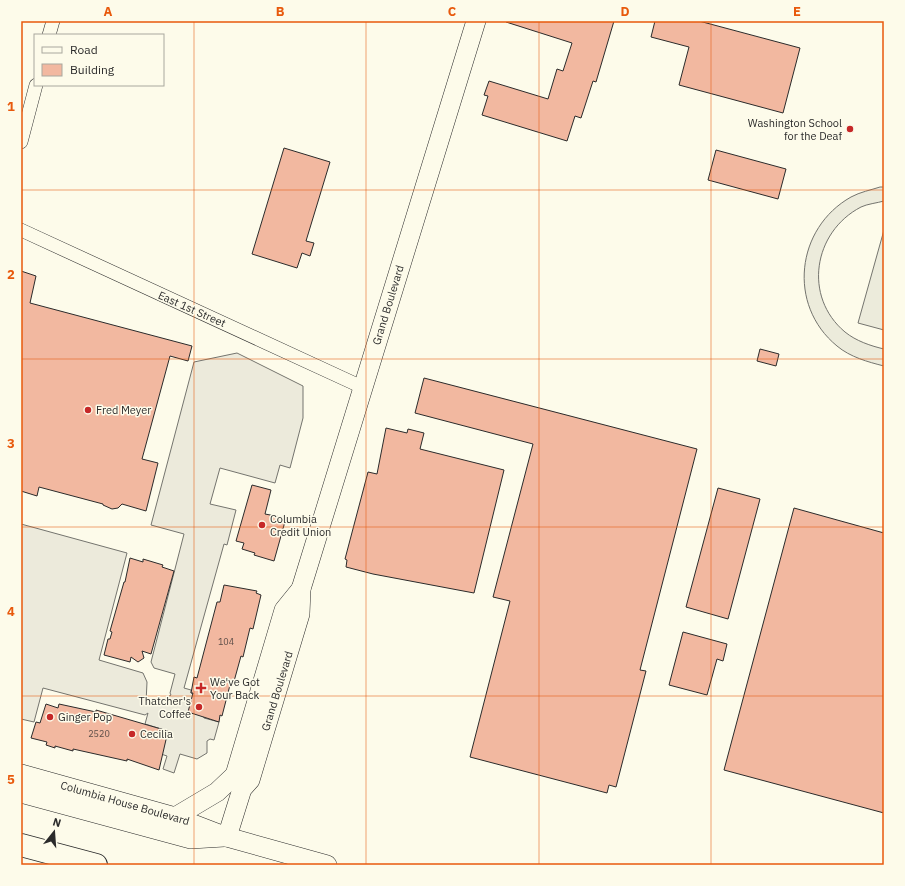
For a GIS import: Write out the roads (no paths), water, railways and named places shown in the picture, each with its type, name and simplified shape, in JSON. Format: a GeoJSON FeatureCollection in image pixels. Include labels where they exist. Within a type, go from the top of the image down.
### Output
{"type":"FeatureCollection","features":[{"type":"Feature","properties":{"kind":"highway"},"geometry":{"type":"LineString","coordinates":[[21,845],[96,865]]}},
{"type":"Feature","properties":{"kind":"main road","name":"Grand Boulevard"},"geometry":{"type":"LineString","coordinates":[[227,837],[238,782],[262,683],[284,610],[301,589],[476,21]]}},
{"type":"Feature","properties":{"kind":"main road","name":"Columbia House Boulevard"},"geometry":{"type":"LineString","coordinates":[[21,774],[175,817],[227,837],[327,865]]}},
{"type":"Feature","properties":{"kind":"main road"},"geometry":{"type":"LineString","coordinates":[[175,817],[217,792],[238,782]]}},
{"type":"Feature","properties":{"kind":"main road","name":"Columbia House Boulevard"},"geometry":{"type":"LineString","coordinates":[[21,793],[191,839],[227,837]]}},
{"type":"Feature","properties":{"kind":"street"},"geometry":{"type":"LineString","coordinates":[[49,34],[52,21]]}},
{"type":"Feature","properties":{"kind":"street"},"geometry":{"type":"LineString","coordinates":[[21,142],[36,86]]}},
{"type":"Feature","properties":{"kind":"street","name":"East 1st Street"},"geometry":{"type":"LineString","coordinates":[[21,230],[362,387]]}},
{"type":"Feature","properties":{"kind":"place","name":"Washington School for the Deaf"},"geometry":{"type":"Point","coordinates":[850,129]}},
{"type":"Feature","properties":{"kind":"place","name":"Fred Meyer"},"geometry":{"type":"Point","coordinates":[88,410]}},
{"type":"Feature","properties":{"kind":"place","name":"Columbia Credit Union"},"geometry":{"type":"Point","coordinates":[262,525]}},
{"type":"Feature","properties":{"kind":"place","name":"We've Got Your Back"},"geometry":{"type":"Point","coordinates":[201,688]}},
{"type":"Feature","properties":{"kind":"place","name":"Thatcher's Coffee"},"geometry":{"type":"Point","coordinates":[199,707]}},
{"type":"Feature","properties":{"kind":"place","name":"Ginger Pop"},"geometry":{"type":"Point","coordinates":[50,717]}},
{"type":"Feature","properties":{"kind":"place","name":"Cecilia"},"geometry":{"type":"Point","coordinates":[132,734]}}]}
